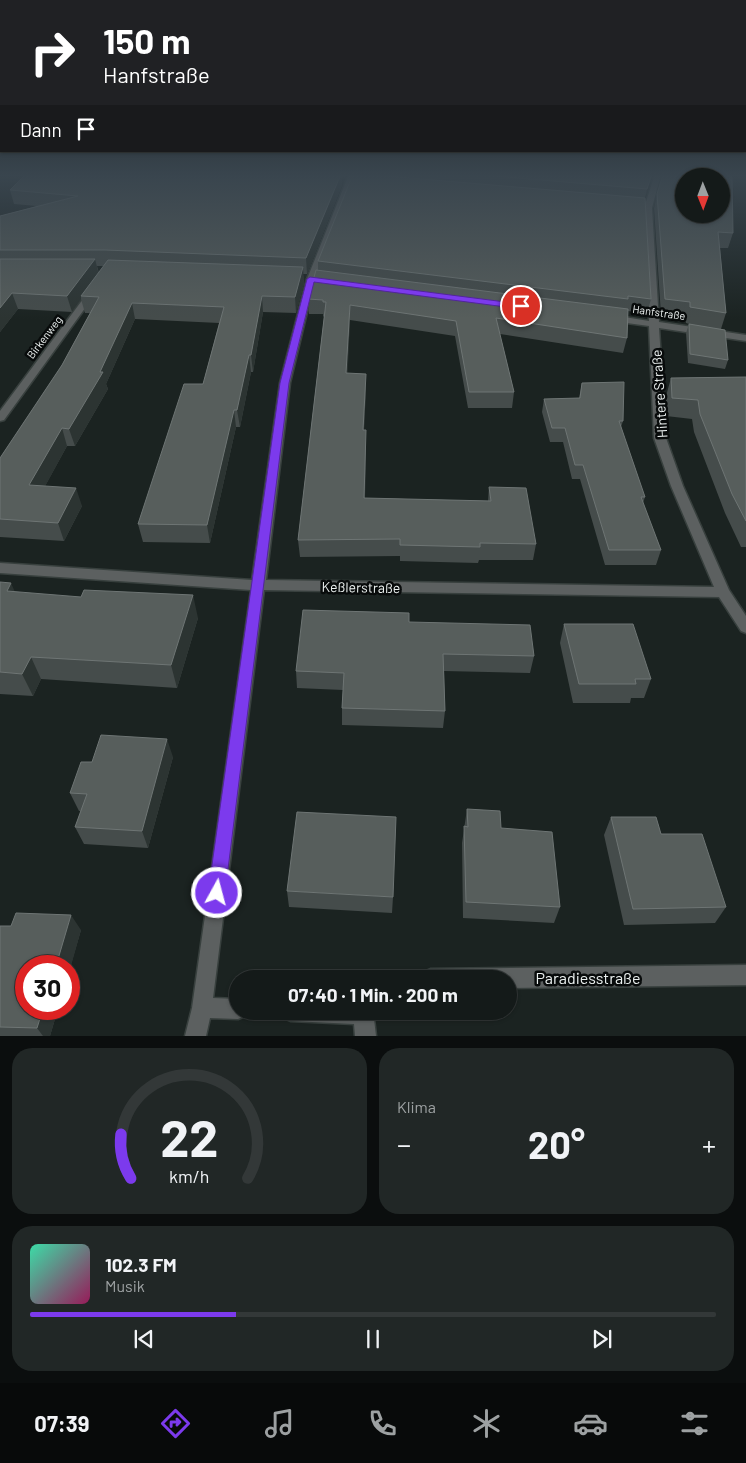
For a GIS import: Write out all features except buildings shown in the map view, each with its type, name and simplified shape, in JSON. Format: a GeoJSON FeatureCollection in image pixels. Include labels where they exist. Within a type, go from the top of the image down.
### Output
{"type":"FeatureCollection","features":[{"type":"Feature","properties":{"kind":"street"},"geometry":{"type":"LineString","coordinates":[[194,1036],[202,1008],[284,383],[311,280],[333,222]]}},
{"type":"Feature","properties":{"kind":"street","name":"Hintere Straße"},"geometry":{"type":"LineString","coordinates":[[649,222],[660,438],[677,486],[723,592],[746,627]]}},
{"type":"Feature","properties":{"kind":"street","name":"Birkenweg"},"geometry":{"type":"LineString","coordinates":[[0,418],[97,286]]}},
{"type":"Feature","properties":{"kind":"street","name":"Hanfstraße"},"geometry":{"type":"LineString","coordinates":[[606,317],[746,338]]}},
{"type":"Feature","properties":{"kind":"street","name":"Keßlerstraße"},"geometry":{"type":"LineString","coordinates":[[0,568],[257,585],[723,592]]}},
{"type":"Feature","properties":{"kind":"street","name":"Paradiesstraße"},"geometry":{"type":"LineString","coordinates":[[517,978],[746,976]]}},
{"type":"Feature","properties":{"kind":"street"},"geometry":{"type":"LineString","coordinates":[[202,1008],[229,1009]]}},
{"type":"Feature","properties":{"kind":"street"},"geometry":{"type":"LineString","coordinates":[[366,1020],[366,1036]]}},
{"type":"Feature","properties":{"kind":"route"},"geometry":{"type":"LineString","coordinates":[[217,893],[284,383],[310,279],[521,306]]}}]}
